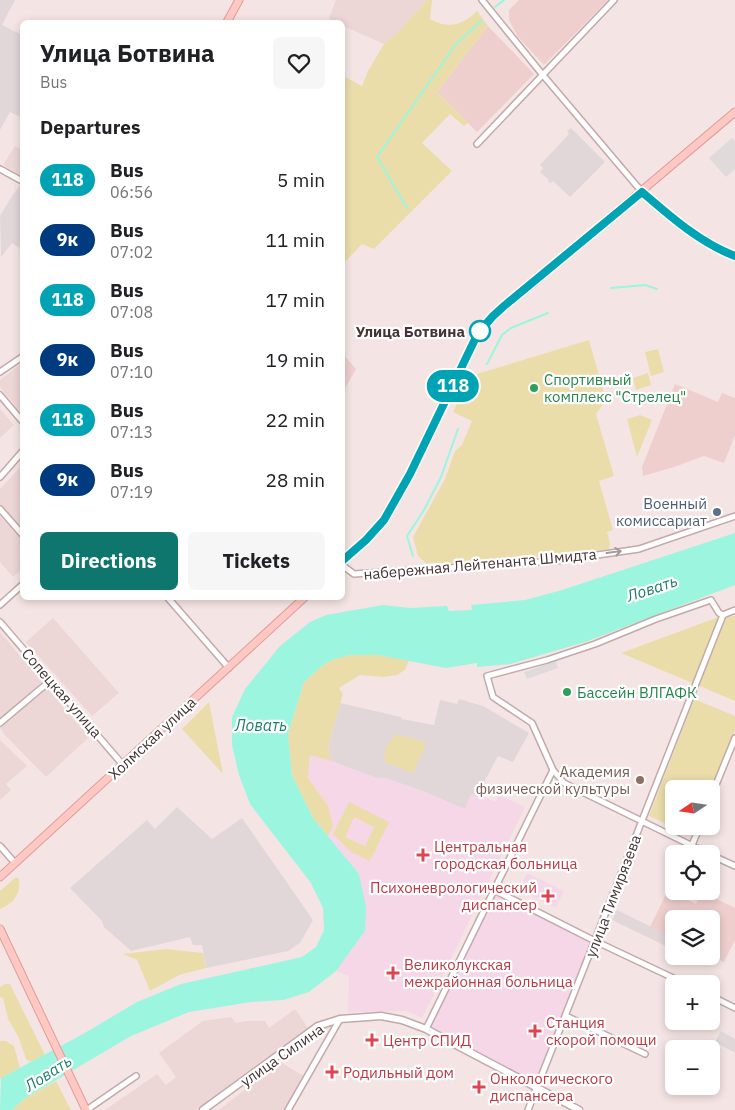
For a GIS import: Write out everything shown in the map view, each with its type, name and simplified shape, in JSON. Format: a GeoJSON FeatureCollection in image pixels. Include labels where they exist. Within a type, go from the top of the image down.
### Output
{"type":"FeatureCollection","features":[{"type":"Feature","properties":{"kind":"main road"},"geometry":{"type":"LineString","coordinates":[[228,20],[239,0]]}},
{"type":"Feature","properties":{"kind":"main road"},"geometry":{"type":"LineString","coordinates":[[345,560],[384,520],[410,474],[478,333],[504,306],[735,112]]}},
{"type":"Feature","properties":{"kind":"main road","name":"Холмская улица"},"geometry":{"type":"LineString","coordinates":[[0,877],[302,600]]}},
{"type":"Feature","properties":{"kind":"main road"},"geometry":{"type":"LineString","coordinates":[[0,929],[87,1110]]}},
{"type":"Feature","properties":{"kind":"street"},"geometry":{"type":"LineString","coordinates":[[482,0],[642,192],[667,214],[704,240],[722,252],[735,256]]}},
{"type":"Feature","properties":{"kind":"street"},"geometry":{"type":"LineString","coordinates":[[476,144],[614,0]]}},
{"type":"Feature","properties":{"kind":"street"},"geometry":{"type":"LineString","coordinates":[[0,169],[20,181]]}},
{"type":"Feature","properties":{"kind":"street"},"geometry":{"type":"LineString","coordinates":[[0,372],[20,358]]}},
{"type":"Feature","properties":{"kind":"street"},"geometry":{"type":"LineString","coordinates":[[0,395],[20,419]]}},
{"type":"Feature","properties":{"kind":"street"},"geometry":{"type":"LineString","coordinates":[[0,478],[20,454]]}},
{"type":"Feature","properties":{"kind":"street"},"geometry":{"type":"LineString","coordinates":[[0,509],[20,532]]}},
{"type":"Feature","properties":{"kind":"street","name":"набережная Лейтенанта Шмидта"},"geometry":{"type":"LineString","coordinates":[[345,566],[354,574],[556,561],[639,549],[735,516]]}},
{"type":"Feature","properties":{"kind":"street"},"geometry":{"type":"LineString","coordinates":[[0,605],[20,587]]}},
{"type":"Feature","properties":{"kind":"street"},"geometry":{"type":"LineString","coordinates":[[170,600],[229,668]]}},
{"type":"Feature","properties":{"kind":"street"},"geometry":{"type":"LineString","coordinates":[[696,835],[692,845],[564,783],[553,770],[532,723],[493,697],[487,676],[547,660],[592,645],[656,619],[711,600],[723,615],[735,610]]}},
{"type":"Feature","properties":{"kind":"street","name":"улица Тимирязева"},"geometry":{"type":"LineString","coordinates":[[528,1110],[723,615]]}},
{"type":"Feature","properties":{"kind":"street","name":"Сопецкая улица"},"geometry":{"type":"LineString","coordinates":[[0,622],[123,765]]}},
{"type":"Feature","properties":{"kind":"street"},"geometry":{"type":"LineString","coordinates":[[0,723],[51,680]]}},
{"type":"Feature","properties":{"kind":"street"},"geometry":{"type":"LineString","coordinates":[[718,780],[735,738]]}},
{"type":"Feature","properties":{"kind":"street"},"geometry":{"type":"LineString","coordinates":[[426,1029],[553,770]]}},
{"type":"Feature","properties":{"kind":"street"},"geometry":{"type":"LineString","coordinates":[[0,846],[15,863]]}},
{"type":"Feature","properties":{"kind":"street"},"geometry":{"type":"LineString","coordinates":[[720,859],[735,866]]}},
{"type":"Feature","properties":{"kind":"street"},"geometry":{"type":"LineString","coordinates":[[494,890],[667,975]]}},
{"type":"Feature","properties":{"kind":"street"},"geometry":{"type":"LineString","coordinates":[[720,1000],[735,1008]]}},
{"type":"Feature","properties":{"kind":"street","name":"улица Силина"},"geometry":{"type":"LineString","coordinates":[[203,1110],[318,1026],[340,1018],[381,1016],[402,1020],[426,1029],[579,1110]]}},
{"type":"Feature","properties":{"kind":"street"},"geometry":{"type":"LineString","coordinates":[[566,1016],[645,1054]]}},
{"type":"Feature","properties":{"kind":"street"},"geometry":{"type":"LineString","coordinates":[[288,1110],[340,1018]]}},
{"type":"Feature","properties":{"kind":"street"},"geometry":{"type":"LineString","coordinates":[[87,1110],[136,1076]]}},
{"type":"Feature","properties":{"kind":"shaded area"},"geometry":{"type":"Polygon","coordinates":[[[0,0],[15,0],[2,25],[20,34],[20,117],[10,112],[0,130],[0,0]]]}},
{"type":"Feature","properties":{"kind":"shaded area"},"geometry":{"type":"Polygon","coordinates":[[[336,0],[427,0],[396,34],[384,44],[345,27],[345,20],[332,20],[329,18],[336,0]]]}},
{"type":"Feature","properties":{"kind":"shaded area"},"geometry":{"type":"Polygon","coordinates":[[[427,0],[432,0],[430,19],[437,22],[449,25],[460,23],[477,11],[488,26],[437,92],[468,123],[464,126],[450,114],[422,143],[452,171],[374,249],[362,244],[345,262],[345,77],[362,86],[368,71],[384,44],[396,34],[427,0]]]}},
{"type":"Feature","properties":{"kind":"shaded area"},"geometry":{"type":"Polygon","coordinates":[[[519,0],[608,0],[544,65],[518,37],[509,20],[509,10],[519,0]]]}},
{"type":"Feature","properties":{"kind":"shaded area"},"geometry":{"type":"Polygon","coordinates":[[[488,26],[534,74],[477,132],[437,92],[488,26]]]}},
{"type":"Feature","properties":{"kind":"shaded area"},"geometry":{"type":"Polygon","coordinates":[[[571,128],[605,162],[570,197],[553,181],[550,183],[548,181],[540,172],[543,168],[540,165],[569,134],[567,131],[571,128]]]}},
{"type":"Feature","properties":{"kind":"shaded area"},"geometry":{"type":"Polygon","coordinates":[[[732,138],[735,141],[735,169],[726,177],[709,158],[732,138]]]}},
{"type":"Feature","properties":{"kind":"shaded area"},"geometry":{"type":"Polygon","coordinates":[[[15,146],[20,149],[20,175],[3,165],[15,146]]]}},
{"type":"Feature","properties":{"kind":"shaded area"},"geometry":{"type":"Polygon","coordinates":[[[20,185],[20,249],[12,243],[1,257],[0,216],[20,185]]]}},
{"type":"Feature","properties":{"kind":"shaded area"},"geometry":{"type":"Polygon","coordinates":[[[589,340],[606,400],[596,414],[614,476],[599,481],[613,530],[607,532],[610,543],[609,549],[518,559],[426,563],[418,556],[413,537],[445,479],[455,451],[462,445],[472,421],[453,412],[470,376],[589,340]]]}},
{"type":"Feature","properties":{"kind":"shaded area"},"geometry":{"type":"Polygon","coordinates":[[[658,349],[664,372],[651,376],[645,352],[658,349]]]}},
{"type":"Feature","properties":{"kind":"shaded area"},"geometry":{"type":"Polygon","coordinates":[[[345,356],[356,369],[345,388],[345,356]]]}},
{"type":"Feature","properties":{"kind":"shaded area"},"geometry":{"type":"Polygon","coordinates":[[[20,365],[20,412],[0,387],[0,380],[20,365]]]}},
{"type":"Feature","properties":{"kind":"shaded area"},"geometry":{"type":"Polygon","coordinates":[[[648,373],[651,385],[636,390],[633,378],[648,373]]]}},
{"type":"Feature","properties":{"kind":"shaded area"},"geometry":{"type":"Polygon","coordinates":[[[675,384],[718,402],[722,393],[735,398],[735,435],[724,463],[704,456],[643,476],[642,467],[675,384]]]}},
{"type":"Feature","properties":{"kind":"shaded area"},"geometry":{"type":"Polygon","coordinates":[[[0,409],[14,425],[0,438],[0,409]]]}},
{"type":"Feature","properties":{"kind":"shaded area"},"geometry":{"type":"Polygon","coordinates":[[[640,415],[652,420],[637,457],[627,419],[640,415]]]}},
{"type":"Feature","properties":{"kind":"shaded area"},"geometry":{"type":"Polygon","coordinates":[[[20,467],[20,527],[0,504],[0,489],[20,467]]]}},
{"type":"Feature","properties":{"kind":"shaded area"},"geometry":{"type":"Polygon","coordinates":[[[0,516],[20,538],[20,571],[13,577],[0,562],[0,516]]]}},
{"type":"Feature","properties":{"kind":"shaded area"},"geometry":{"type":"Polygon","coordinates":[[[735,615],[735,701],[621,653],[716,618],[726,618],[735,615]]]}},
{"type":"Feature","properties":{"kind":"shaded area"},"geometry":{"type":"Polygon","coordinates":[[[53,618],[119,693],[92,716],[26,642],[53,618]]]}},
{"type":"Feature","properties":{"kind":"shaded area"},"geometry":{"type":"Polygon","coordinates":[[[0,632],[42,682],[0,719],[0,632]]]}},
{"type":"Feature","properties":{"kind":"shaded area"},"geometry":{"type":"Polygon","coordinates":[[[351,655],[378,655],[409,660],[405,670],[397,675],[384,677],[360,675],[339,688],[343,694],[328,747],[331,761],[310,755],[308,778],[328,806],[333,826],[328,836],[313,818],[292,775],[288,734],[304,682],[323,665],[334,659],[351,655]]]}},
{"type":"Feature","properties":{"kind":"shaded area"},"geometry":{"type":"Polygon","coordinates":[[[556,661],[558,668],[527,679],[524,672],[556,661]]]}},
{"type":"Feature","properties":{"kind":"shaded area"},"geometry":{"type":"Polygon","coordinates":[[[46,687],[89,737],[46,777],[4,734],[0,727],[46,687]]]}},
{"type":"Feature","properties":{"kind":"shaded area"},"geometry":{"type":"Polygon","coordinates":[[[459,699],[483,706],[529,733],[513,762],[498,756],[476,797],[471,795],[465,810],[425,792],[385,778],[379,779],[331,761],[328,747],[340,703],[434,725],[440,700],[457,704],[459,699]]]}},
{"type":"Feature","properties":{"kind":"shaded area"},"geometry":{"type":"Polygon","coordinates":[[[694,699],[735,716],[735,730],[715,780],[665,780],[665,823],[649,816],[694,699]]]}},
{"type":"Feature","properties":{"kind":"shaded area"},"geometry":{"type":"Polygon","coordinates":[[[209,702],[223,774],[182,729],[209,702]]]}},
{"type":"Feature","properties":{"kind":"shaded area"},"geometry":{"type":"Polygon","coordinates":[[[395,735],[425,742],[424,749],[413,773],[385,762],[385,748],[395,735]]]}},
{"type":"Feature","properties":{"kind":"shaded area"},"geometry":{"type":"Polygon","coordinates":[[[0,740],[27,766],[6,784],[11,790],[0,800],[0,740]]]}},
{"type":"Feature","properties":{"kind":"shaded area","name":"Центральная городская больница"},"geometry":{"type":"Polygon","coordinates":[[[310,755],[379,779],[385,778],[465,809],[471,794],[476,797],[477,794],[496,802],[499,795],[525,807],[422,1018],[407,1011],[348,1012],[349,976],[336,971],[365,931],[359,874],[328,836],[330,830],[328,806],[308,778],[310,755]]]}},
{"type":"Feature","properties":{"kind":"shaded area"},"geometry":{"type":"Polygon","coordinates":[[[349,802],[389,822],[370,861],[351,852],[333,834],[349,802]],[[354,817],[345,837],[365,846],[374,827],[354,817]]]}},
{"type":"Feature","properties":{"kind":"shaded area"},"geometry":{"type":"Polygon","coordinates":[[[177,807],[212,839],[242,818],[313,920],[300,943],[288,951],[206,968],[202,945],[193,945],[190,937],[131,951],[104,927],[102,921],[70,888],[147,820],[155,829],[177,807]]]}},
{"type":"Feature","properties":{"kind":"shaded area"},"geometry":{"type":"Polygon","coordinates":[[[527,873],[564,891],[556,908],[519,890],[527,873]]]}},
{"type":"Feature","properties":{"kind":"shaded area"},"geometry":{"type":"Polygon","coordinates":[[[16,877],[19,879],[19,889],[16,897],[0,909],[0,891],[16,877]]]}},
{"type":"Feature","properties":{"kind":"shaded area"},"geometry":{"type":"Polygon","coordinates":[[[494,893],[592,942],[536,1085],[428,1029],[494,893]]]}},
{"type":"Feature","properties":{"kind":"shaded area"},"geometry":{"type":"Polygon","coordinates":[[[665,896],[665,900],[688,900],[696,904],[698,900],[718,900],[735,908],[735,940],[724,962],[720,960],[720,910],[665,910],[665,934],[650,927],[665,896]]]}},
{"type":"Feature","properties":{"kind":"shaded area"},"geometry":{"type":"Polygon","coordinates":[[[617,910],[665,934],[665,946],[612,920],[617,910]]]}},
{"type":"Feature","properties":{"kind":"shaded area"},"geometry":{"type":"Polygon","coordinates":[[[166,949],[203,953],[206,968],[179,975],[150,991],[137,960],[123,954],[166,949]]]}},
{"type":"Feature","properties":{"kind":"shaded area"},"geometry":{"type":"Polygon","coordinates":[[[10,984],[45,1055],[31,1062],[26,1059],[18,1036],[8,1019],[3,998],[0,997],[0,987],[10,984]]]}},
{"type":"Feature","properties":{"kind":"shaded area"},"geometry":{"type":"Polygon","coordinates":[[[295,1009],[308,1028],[196,1110],[105,1110],[157,1074],[166,1085],[176,1077],[159,1053],[203,1021],[231,1017],[236,1023],[265,1021],[269,1028],[295,1009]]]}},
{"type":"Feature","properties":{"kind":"shaded area"},"geometry":{"type":"Polygon","coordinates":[[[721,1031],[735,1039],[735,1053],[720,1045],[720,1040],[716,1040],[721,1031]]]}},
{"type":"Feature","properties":{"kind":"shaded area"},"geometry":{"type":"Polygon","coordinates":[[[0,1041],[6,1041],[14,1046],[20,1068],[0,1079],[0,1041]]]}},
{"type":"Feature","properties":{"kind":"shaded area"},"geometry":{"type":"Polygon","coordinates":[[[280,1062],[304,1076],[286,1110],[219,1110],[280,1062]]]}},
{"type":"Feature","properties":{"kind":"shaded area"},"geometry":{"type":"Polygon","coordinates":[[[56,1081],[71,1110],[12,1110],[24,1099],[56,1081]]]}},
{"type":"Feature","properties":{"kind":"water","name":"Ловать"},"geometry":{"type":"Polygon","coordinates":[[[735,533],[735,585],[585,642],[510,664],[477,667],[477,663],[446,668],[378,655],[351,655],[334,659],[323,665],[304,682],[288,734],[292,775],[313,818],[359,874],[366,907],[365,931],[336,971],[309,992],[283,1000],[251,1002],[189,1012],[131,1036],[24,1099],[12,1110],[0,1110],[1,1078],[83,1034],[137,1002],[181,984],[302,957],[316,947],[324,930],[323,908],[311,883],[250,804],[239,775],[232,745],[232,717],[245,689],[280,646],[310,622],[326,615],[383,605],[410,608],[447,606],[449,611],[472,610],[471,605],[525,600],[562,590],[735,533]]]}},
{"type":"Feature","properties":{"kind":"waterway"},"geometry":{"type":"LineString","coordinates":[[495,7],[504,0]]}},
{"type":"Feature","properties":{"kind":"waterway"},"geometry":{"type":"LineString","coordinates":[[407,208],[377,157],[456,44],[482,20]]}},
{"type":"Feature","properties":{"kind":"waterway"},"geometry":{"type":"LineString","coordinates":[[611,288],[645,285],[657,289]]}},
{"type":"Feature","properties":{"kind":"waterway"},"geometry":{"type":"LineString","coordinates":[[487,364],[502,335],[511,328],[548,313]]}},
{"type":"Feature","properties":{"kind":"waterway"},"geometry":{"type":"LineString","coordinates":[[413,556],[407,536],[424,510],[441,477],[458,429]]}},
{"type":"Feature","properties":{"kind":"bus line","name":"118"},"geometry":{"type":"LineString","coordinates":[[345,558],[366,540],[384,520],[410,474],[478,333],[493,316],[555,262],[642,192],[667,214],[704,240],[722,252],[735,256]]}},
{"type":"Feature","properties":{"kind":"place","name":"Улица Ботвина"},"geometry":{"type":"Point","coordinates":[480,331]}},
{"type":"Feature","properties":{"kind":"place","name":"Спортивный комплекс \"Стрелец\""},"geometry":{"type":"Point","coordinates":[534,388]}},
{"type":"Feature","properties":{"kind":"place","name":"Военный комиссариат"},"geometry":{"type":"Point","coordinates":[717,512]}},
{"type":"Feature","properties":{"kind":"place","name":"Бассейн ВЛГАФК"},"geometry":{"type":"Point","coordinates":[567,692]}},
{"type":"Feature","properties":{"kind":"place","name":"Aкадемия физической культуры"},"geometry":{"type":"Point","coordinates":[640,780]}},
{"type":"Feature","properties":{"kind":"place","name":"Центральная городская больница"},"geometry":{"type":"Point","coordinates":[423,855]}},
{"type":"Feature","properties":{"kind":"place","name":"Психоневрологический диспансер"},"geometry":{"type":"Point","coordinates":[548,896]}},
{"type":"Feature","properties":{"kind":"place","name":"Великолукская межрайонная больница"},"geometry":{"type":"Point","coordinates":[393,973]}},
{"type":"Feature","properties":{"kind":"place","name":"Станция скорой помощи"},"geometry":{"type":"Point","coordinates":[535,1031]}},
{"type":"Feature","properties":{"kind":"place","name":"Центр СПИД"},"geometry":{"type":"Point","coordinates":[372,1040]}},
{"type":"Feature","properties":{"kind":"place","name":"Родильный дом"},"geometry":{"type":"Point","coordinates":[332,1072]}},
{"type":"Feature","properties":{"kind":"place","name":"Онкологического диспансера"},"geometry":{"type":"Point","coordinates":[479,1087]}}]}
